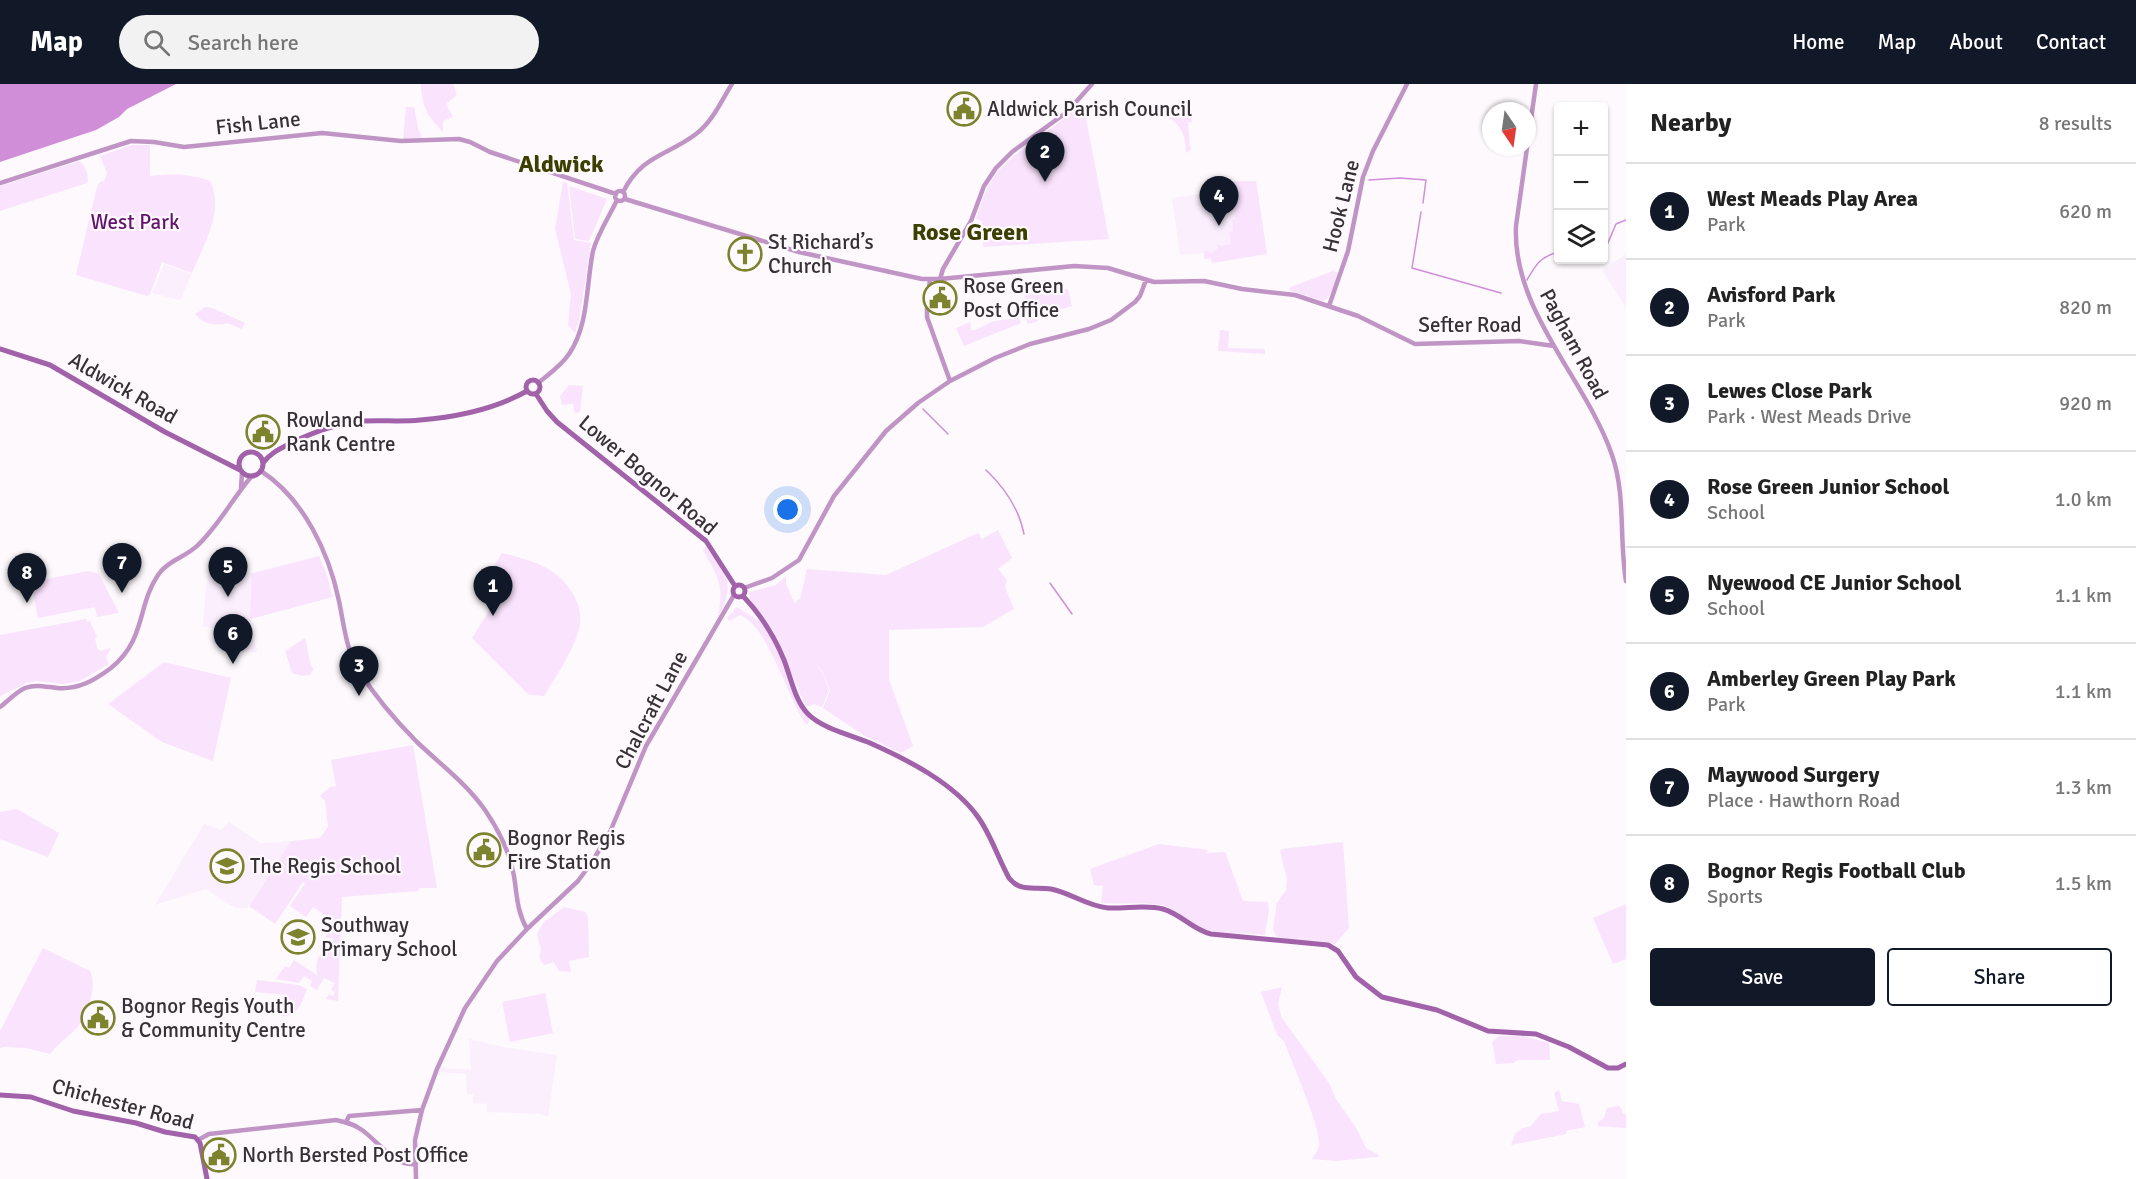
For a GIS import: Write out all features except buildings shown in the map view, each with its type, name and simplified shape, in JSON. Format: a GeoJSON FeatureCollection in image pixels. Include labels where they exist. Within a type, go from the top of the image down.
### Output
{"type":"FeatureCollection","features":[{"type":"Feature","properties":{"kind":"main road","name":"Aldwick Road"},"geometry":{"type":"LineString","coordinates":[[0,349],[50,364],[187,444],[241,472]]}},
{"type":"Feature","properties":{"kind":"main road"},"geometry":{"type":"LineString","coordinates":[[529,382],[538,383],[540,389],[536,394],[527,391],[526,387],[529,382]]}},
{"type":"Feature","properties":{"kind":"main road"},"geometry":{"type":"LineString","coordinates":[[240,458],[238,464],[241,472],[251,477],[261,471],[263,463],[275,451],[312,433],[335,425],[449,416],[499,404],[527,391]]}},
{"type":"Feature","properties":{"kind":"main road","name":"Lower Bognor Road"},"geometry":{"type":"LineString","coordinates":[[536,394],[557,422],[706,541],[735,586]]}},
{"type":"Feature","properties":{"kind":"main road"},"geometry":{"type":"LineString","coordinates":[[225,462],[240,458],[247,452],[275,451]]}},
{"type":"Feature","properties":{"kind":"main road"},"geometry":{"type":"LineString","coordinates":[[255,453],[261,457],[263,463]]}},
{"type":"Feature","properties":{"kind":"main road"},"geometry":{"type":"LineString","coordinates":[[743,596],[734,595],[732,591],[735,586],[739,585],[744,588],[743,596],[768,626],[785,662],[798,698],[807,713],[821,722],[899,756],[952,791],[977,816],[1009,878],[1023,889],[1052,889],[1105,908],[1164,909],[1211,934],[1328,945],[1338,951],[1356,977],[1382,997],[1437,1010],[1488,1031],[1523,1032],[1552,1039],[1608,1068],[1618,1068],[1626,1064]]}},
{"type":"Feature","properties":{"kind":"main road","name":"Chichester Road"},"geometry":{"type":"LineString","coordinates":[[0,1095],[31,1097],[73,1111],[136,1123],[165,1132],[189,1135],[198,1140],[207,1179]]}},
{"type":"Feature","properties":{"kind":"street"},"geometry":{"type":"LineString","coordinates":[[617,200],[625,199],[623,192],[628,182],[650,159],[688,139],[704,126],[732,84]]}},
{"type":"Feature","properties":{"kind":"street"},"geometry":{"type":"LineString","coordinates":[[940,279],[943,269],[971,221],[984,186],[996,168],[1012,152],[1067,112],[1092,84]]}},
{"type":"Feature","properties":{"kind":"street","name":"Hook Lane"},"geometry":{"type":"LineString","coordinates":[[1329,306],[1348,251],[1363,177],[1373,151],[1407,84]]}},
{"type":"Feature","properties":{"kind":"street","name":"Pagham Road"},"geometry":{"type":"LineString","coordinates":[[1536,84],[1516,220],[1516,242],[1526,287],[1537,314],[1600,429],[1615,462],[1626,581]]}},
{"type":"Feature","properties":{"kind":"street","name":"Fish Lane"},"geometry":{"type":"LineString","coordinates":[[0,183],[131,141],[184,147],[322,133],[401,141],[465,140],[490,152],[616,194]]}},
{"type":"Feature","properties":{"kind":"street"},"geometry":{"type":"LineString","coordinates":[[538,383],[556,369],[569,354],[578,336],[583,322],[597,239],[617,200],[616,194],[619,191],[623,192]]}},
{"type":"Feature","properties":{"kind":"street","name":"Sefter Road"},"geometry":{"type":"LineString","coordinates":[[625,199],[799,252],[922,279],[1088,266],[1126,272],[1146,280],[1160,282],[1204,281],[1250,290],[1286,293],[1329,306],[1383,327],[1415,344],[1519,341],[1554,346]]}},
{"type":"Feature","properties":{"kind":"street"},"geometry":{"type":"LineString","coordinates":[[930,279],[927,317],[950,381]]}},
{"type":"Feature","properties":{"kind":"street"},"geometry":{"type":"LineString","coordinates":[[744,588],[772,578],[799,560],[834,496],[886,431],[912,408],[950,381],[1011,351],[1089,329],[1111,320],[1140,297],[1146,280]]}},
{"type":"Feature","properties":{"kind":"street"},"geometry":{"type":"LineString","coordinates":[[261,471],[277,483],[303,514],[316,535],[336,585],[347,640],[359,671],[407,731],[470,791],[490,818],[511,864],[517,906],[527,929]]}},
{"type":"Feature","properties":{"kind":"street"},"geometry":{"type":"LineString","coordinates":[[241,472],[241,489]]}},
{"type":"Feature","properties":{"kind":"street"},"geometry":{"type":"LineString","coordinates":[[0,707],[28,687],[68,688],[82,685],[107,671],[122,659],[134,638],[154,580],[168,566],[199,544],[251,477]]}},
{"type":"Feature","properties":{"kind":"street","name":"Chalcraft Lane"},"geometry":{"type":"LineString","coordinates":[[416,1179],[417,1129],[422,1110],[437,1069],[468,1003],[497,961],[527,929],[578,882],[603,845],[646,746],[734,595]]}},
{"type":"Feature","properties":{"kind":"street"},"geometry":{"type":"LineString","coordinates":[[198,1140],[205,1135],[216,1133],[326,1120],[346,1122],[412,1109],[422,1110]]}},
{"type":"Feature","properties":{"kind":"street"},"geometry":{"type":"LineString","coordinates":[[346,1122],[349,1116],[356,1119],[399,1161],[410,1165],[416,1164]]}},
{"type":"Feature","properties":{"kind":"shaded area"},"geometry":{"type":"Polygon","coordinates":[[[0,84],[176,84],[127,109],[119,117],[96,130],[0,162],[0,84]]]}},
{"type":"Feature","properties":{"kind":"shaded area"},"geometry":{"type":"Polygon","coordinates":[[[1234,181],[1256,181],[1267,254],[1212,263],[1211,258],[1204,259],[1204,253],[1180,255],[1172,198],[1217,192],[1234,181]]]}},
{"type":"Feature","properties":{"kind":"shaded area"},"geometry":{"type":"Polygon","coordinates":[[[1626,254],[1626,308],[1602,270],[1626,254]]]}},
{"type":"Feature","properties":{"kind":"shaded area"},"geometry":{"type":"Polygon","coordinates":[[[164,264],[192,274],[180,300],[152,293],[164,264]]]}},
{"type":"Feature","properties":{"kind":"shaded area"},"geometry":{"type":"Polygon","coordinates":[[[319,556],[333,597],[250,619],[256,653],[212,643],[216,629],[203,626],[206,586],[211,567],[251,573],[319,556]]]}},
{"type":"Feature","properties":{"kind":"shaded area","name":"The Regis School"},"geometry":{"type":"Polygon","coordinates":[[[229,822],[261,843],[291,841],[247,908],[235,908],[206,889],[155,905],[204,824],[221,830],[229,822]]]}},
{"type":"Feature","properties":{"kind":"shaded area"},"geometry":{"type":"Polygon","coordinates":[[[469,1039],[557,1055],[548,1117],[540,1114],[487,1112],[487,1104],[473,1103],[473,1094],[467,1094],[466,1074],[439,1072],[441,1066],[471,1070],[469,1039]]]}},
{"type":"Feature","properties":{"kind":"green space"},"geometry":{"type":"Polygon","coordinates":[[[421,84],[453,84],[457,95],[446,104],[453,117],[443,121],[443,132],[426,110],[421,84]]]}},
{"type":"Feature","properties":{"kind":"green space"},"geometry":{"type":"Polygon","coordinates":[[[406,107],[414,107],[422,138],[403,140],[406,107]]]}},
{"type":"Feature","properties":{"kind":"green space"},"geometry":{"type":"Polygon","coordinates":[[[1190,107],[1192,122],[1188,122],[1192,149],[1186,153],[1182,131],[1165,116],[1190,107]]]}},
{"type":"Feature","properties":{"kind":"green space"},"geometry":{"type":"Polygon","coordinates":[[[1072,111],[1077,116],[1086,118],[1109,239],[983,247],[982,221],[976,219],[991,182],[1011,158],[1072,111]]]}},
{"type":"Feature","properties":{"kind":"green space","name":"West Park"},"geometry":{"type":"Polygon","coordinates":[[[132,145],[150,145],[150,176],[180,175],[201,178],[210,181],[214,192],[214,216],[211,228],[192,273],[162,262],[150,294],[147,296],[76,275],[97,187],[100,182],[104,181],[107,173],[100,156],[132,145]]]}},
{"type":"Feature","properties":{"kind":"green space"},"geometry":{"type":"Polygon","coordinates":[[[80,161],[86,171],[87,183],[0,211],[0,186],[80,161]]]}},
{"type":"Feature","properties":{"kind":"green space"},"geometry":{"type":"Polygon","coordinates":[[[1234,181],[1256,181],[1267,254],[1212,263],[1211,258],[1204,259],[1206,250],[1210,254],[1218,248],[1216,244],[1222,246],[1231,244],[1229,232],[1233,231],[1234,204],[1229,201],[1227,192],[1234,181]]]}},
{"type":"Feature","properties":{"kind":"green space"},"geometry":{"type":"Polygon","coordinates":[[[563,182],[567,183],[574,240],[591,243],[579,321],[575,333],[568,325],[571,294],[555,229],[563,182]]]}},
{"type":"Feature","properties":{"kind":"green space"},"geometry":{"type":"Polygon","coordinates":[[[569,186],[607,199],[589,241],[575,239],[569,186]]]}},
{"type":"Feature","properties":{"kind":"green space"},"geometry":{"type":"Polygon","coordinates":[[[1333,271],[1338,273],[1335,284],[1329,296],[1323,301],[1289,290],[1291,287],[1333,271]]]}},
{"type":"Feature","properties":{"kind":"green space"},"geometry":{"type":"Polygon","coordinates":[[[1068,289],[1072,306],[1038,317],[1038,321],[1028,324],[1025,316],[1025,295],[1068,289]]]}},
{"type":"Feature","properties":{"kind":"green space"},"geometry":{"type":"Polygon","coordinates":[[[205,307],[245,323],[242,329],[227,323],[219,325],[205,322],[195,314],[205,307]]]}},
{"type":"Feature","properties":{"kind":"green space"},"geometry":{"type":"Polygon","coordinates":[[[1019,318],[1021,323],[964,346],[956,328],[970,322],[971,330],[975,330],[994,321],[1019,318]]]}},
{"type":"Feature","properties":{"kind":"green space"},"geometry":{"type":"Polygon","coordinates":[[[1220,330],[1229,331],[1228,348],[1265,349],[1265,354],[1218,351],[1220,330]]]}},
{"type":"Feature","properties":{"kind":"green space"},"geometry":{"type":"Polygon","coordinates":[[[569,385],[583,386],[580,412],[575,413],[573,404],[562,405],[560,396],[569,385]]]}},
{"type":"Feature","properties":{"kind":"green space"},"geometry":{"type":"Polygon","coordinates":[[[998,530],[1012,558],[998,569],[1007,580],[1005,587],[1014,609],[983,627],[889,630],[889,679],[913,746],[901,753],[863,735],[823,708],[830,691],[823,672],[814,662],[823,673],[829,691],[822,707],[814,704],[806,707],[773,630],[750,599],[749,592],[776,585],[786,576],[786,584],[795,604],[800,599],[807,569],[886,575],[978,533],[982,539],[998,530]]]}},
{"type":"Feature","properties":{"kind":"green space"},"geometry":{"type":"Polygon","coordinates":[[[706,547],[720,566],[727,581],[726,597],[717,619],[720,599],[719,583],[703,550],[706,547]]]}},
{"type":"Feature","properties":{"kind":"green space"},"geometry":{"type":"Polygon","coordinates":[[[502,553],[535,562],[554,572],[569,588],[578,606],[580,621],[576,638],[564,664],[544,696],[529,695],[472,638],[493,605],[476,595],[502,553]]]}},
{"type":"Feature","properties":{"kind":"green space"},"geometry":{"type":"Polygon","coordinates":[[[319,556],[328,578],[332,597],[250,619],[252,574],[319,556]]]}},
{"type":"Feature","properties":{"kind":"green space"},"geometry":{"type":"Polygon","coordinates":[[[88,571],[99,574],[119,613],[97,617],[95,607],[38,618],[31,582],[88,571]]]}},
{"type":"Feature","properties":{"kind":"green space"},"geometry":{"type":"Polygon","coordinates":[[[737,607],[765,625],[810,720],[807,725],[760,633],[751,622],[740,615],[729,621],[727,618],[737,607]]]}},
{"type":"Feature","properties":{"kind":"green space"},"geometry":{"type":"Polygon","coordinates":[[[86,619],[87,622],[90,621],[97,637],[95,638],[97,648],[100,651],[111,648],[106,657],[109,664],[80,681],[63,684],[36,681],[0,696],[0,635],[86,619]]]}},
{"type":"Feature","properties":{"kind":"green space"},"geometry":{"type":"Polygon","coordinates":[[[305,638],[311,666],[314,668],[310,675],[302,676],[292,673],[285,651],[305,638]]]}},
{"type":"Feature","properties":{"kind":"green space"},"geometry":{"type":"Polygon","coordinates":[[[164,662],[231,678],[213,761],[162,742],[108,704],[164,662]]]}},
{"type":"Feature","properties":{"kind":"green space"},"geometry":{"type":"Polygon","coordinates":[[[413,745],[437,888],[342,897],[338,1001],[326,999],[329,994],[333,996],[335,992],[331,990],[335,983],[324,978],[317,990],[310,986],[312,981],[304,976],[299,983],[276,979],[285,966],[289,968],[294,960],[317,975],[317,964],[325,942],[333,942],[333,938],[326,938],[326,916],[313,907],[306,917],[290,906],[305,883],[303,882],[275,924],[249,906],[291,841],[320,838],[328,827],[325,801],[320,796],[330,787],[336,786],[331,760],[413,745]]]}},
{"type":"Feature","properties":{"kind":"green space"},"geometry":{"type":"Polygon","coordinates":[[[17,809],[59,833],[48,857],[0,839],[0,812],[17,809]]]}},
{"type":"Feature","properties":{"kind":"green space"},"geometry":{"type":"Polygon","coordinates":[[[1343,842],[1349,928],[1335,944],[1290,940],[1276,936],[1273,929],[1277,903],[1286,890],[1287,879],[1280,851],[1343,842]]]}},
{"type":"Feature","properties":{"kind":"green space"},"geometry":{"type":"Polygon","coordinates":[[[1159,844],[1209,850],[1205,853],[1225,852],[1243,901],[1268,902],[1265,935],[1205,929],[1161,905],[1101,903],[1103,886],[1094,885],[1090,869],[1159,844]]]}},
{"type":"Feature","properties":{"kind":"green space"},"geometry":{"type":"Polygon","coordinates":[[[1626,904],[1626,959],[1613,964],[1593,918],[1626,904]]]}},
{"type":"Feature","properties":{"kind":"green space"},"geometry":{"type":"Polygon","coordinates":[[[564,907],[585,912],[588,917],[589,957],[569,961],[571,972],[559,971],[554,962],[544,965],[539,957],[541,950],[537,934],[543,923],[564,907]]]}},
{"type":"Feature","properties":{"kind":"green space"},"geometry":{"type":"Polygon","coordinates":[[[43,948],[90,971],[93,983],[87,1011],[78,1027],[50,1054],[26,1048],[2,1047],[0,1049],[0,1031],[43,948]]]}},
{"type":"Feature","properties":{"kind":"green space"},"geometry":{"type":"Polygon","coordinates":[[[257,980],[299,985],[307,989],[295,1012],[281,1016],[287,995],[255,992],[257,980]]]}},
{"type":"Feature","properties":{"kind":"green space"},"geometry":{"type":"Polygon","coordinates":[[[1282,987],[1278,1004],[1282,1018],[1329,1083],[1336,1099],[1357,1129],[1366,1148],[1379,1155],[1378,1157],[1336,1161],[1312,1159],[1319,1146],[1316,1126],[1284,1041],[1277,1035],[1261,992],[1282,987]]]}},
{"type":"Feature","properties":{"kind":"green space"},"geometry":{"type":"Polygon","coordinates":[[[545,993],[553,1033],[510,1042],[502,1002],[545,993]]]}},
{"type":"Feature","properties":{"kind":"green space"},"geometry":{"type":"Polygon","coordinates":[[[1499,1036],[1523,1036],[1549,1043],[1550,1060],[1518,1060],[1513,1063],[1496,1064],[1492,1042],[1499,1036]]]}},
{"type":"Feature","properties":{"kind":"green space"},"geometry":{"type":"Polygon","coordinates":[[[1559,1090],[1562,1101],[1579,1104],[1585,1127],[1566,1131],[1566,1134],[1511,1145],[1515,1134],[1531,1126],[1541,1114],[1559,1111],[1554,1093],[1559,1090]]]}},
{"type":"Feature","properties":{"kind":"green space"},"geometry":{"type":"Polygon","coordinates":[[[1619,1106],[1623,1114],[1626,1114],[1626,1128],[1598,1126],[1607,1108],[1619,1106]]]}},
{"type":"Feature","properties":{"kind":"waterway"},"geometry":{"type":"LineString","coordinates":[[1369,180],[1400,178],[1426,180],[1423,203]]}},
{"type":"Feature","properties":{"kind":"waterway"},"geometry":{"type":"LineString","coordinates":[[1421,212],[1412,268],[1501,293]]}},
{"type":"Feature","properties":{"kind":"waterway"},"geometry":{"type":"LineString","coordinates":[[1608,243],[1616,224],[1626,220]]}},
{"type":"Feature","properties":{"kind":"waterway"},"geometry":{"type":"LineString","coordinates":[[1527,280],[1539,262],[1554,254]]}},
{"type":"Feature","properties":{"kind":"waterway"},"geometry":{"type":"LineString","coordinates":[[923,409],[948,434]]}},
{"type":"Feature","properties":{"kind":"waterway"},"geometry":{"type":"LineString","coordinates":[[986,470],[1010,499],[1024,534]]}},
{"type":"Feature","properties":{"kind":"waterway"},"geometry":{"type":"LineString","coordinates":[[1050,583],[1072,614]]}},
{"type":"Feature","properties":{"kind":"place","name":"Aldwick Parish Council"},"geometry":{"type":"Point","coordinates":[964,109]}},
{"type":"Feature","properties":{"kind":"place","name":"Avisford Park"},"geometry":{"type":"Point","coordinates":[1045,182]}},
{"type":"Feature","properties":{"kind":"place","name":"Rose Green Junior School"},"geometry":{"type":"Point","coordinates":[1219,226]}},
{"type":"Feature","properties":{"kind":"place","name":"St Richard’s Church"},"geometry":{"type":"Point","coordinates":[745,254]}},
{"type":"Feature","properties":{"kind":"place","name":"Rose Green Post Office"},"geometry":{"type":"Point","coordinates":[940,298]}},
{"type":"Feature","properties":{"kind":"place","name":"Rowland Rank Centre"},"geometry":{"type":"Point","coordinates":[263,432]}},
{"type":"Feature","properties":{"kind":"place","name":"Maywood Surgery"},"geometry":{"type":"Point","coordinates":[122,593]}},
{"type":"Feature","properties":{"kind":"place","name":"Nyewood CE Junior School"},"geometry":{"type":"Point","coordinates":[228,597]}},
{"type":"Feature","properties":{"kind":"place","name":"Bognor Regis Football Club"},"geometry":{"type":"Point","coordinates":[27,603]}},
{"type":"Feature","properties":{"kind":"place","name":"West Meads Play Area"},"geometry":{"type":"Point","coordinates":[493,616]}},
{"type":"Feature","properties":{"kind":"place","name":"Amberley Green Play Park"},"geometry":{"type":"Point","coordinates":[233,664]}},
{"type":"Feature","properties":{"kind":"place","name":"Lewes Close Park"},"geometry":{"type":"Point","coordinates":[359,696]}},
{"type":"Feature","properties":{"kind":"place","name":"Bognor Regis Fire Station"},"geometry":{"type":"Point","coordinates":[484,850]}},
{"type":"Feature","properties":{"kind":"place","name":"The Regis School"},"geometry":{"type":"Point","coordinates":[227,866]}},
{"type":"Feature","properties":{"kind":"place","name":"Southway Primary School"},"geometry":{"type":"Point","coordinates":[298,937]}},
{"type":"Feature","properties":{"kind":"place","name":"Bognor Regis Youth & Community Centre"},"geometry":{"type":"Point","coordinates":[98,1018]}},
{"type":"Feature","properties":{"kind":"place","name":"North Bersted Post Office"},"geometry":{"type":"Point","coordinates":[219,1155]}},
{"type":"Feature","properties":{"kind":"district","name":"Aldwick"},"geometry":{"type":"Point","coordinates":[561,164]}},
{"type":"Feature","properties":{"kind":"district","name":"Rose Green"},"geometry":{"type":"Point","coordinates":[970,232]}}]}
